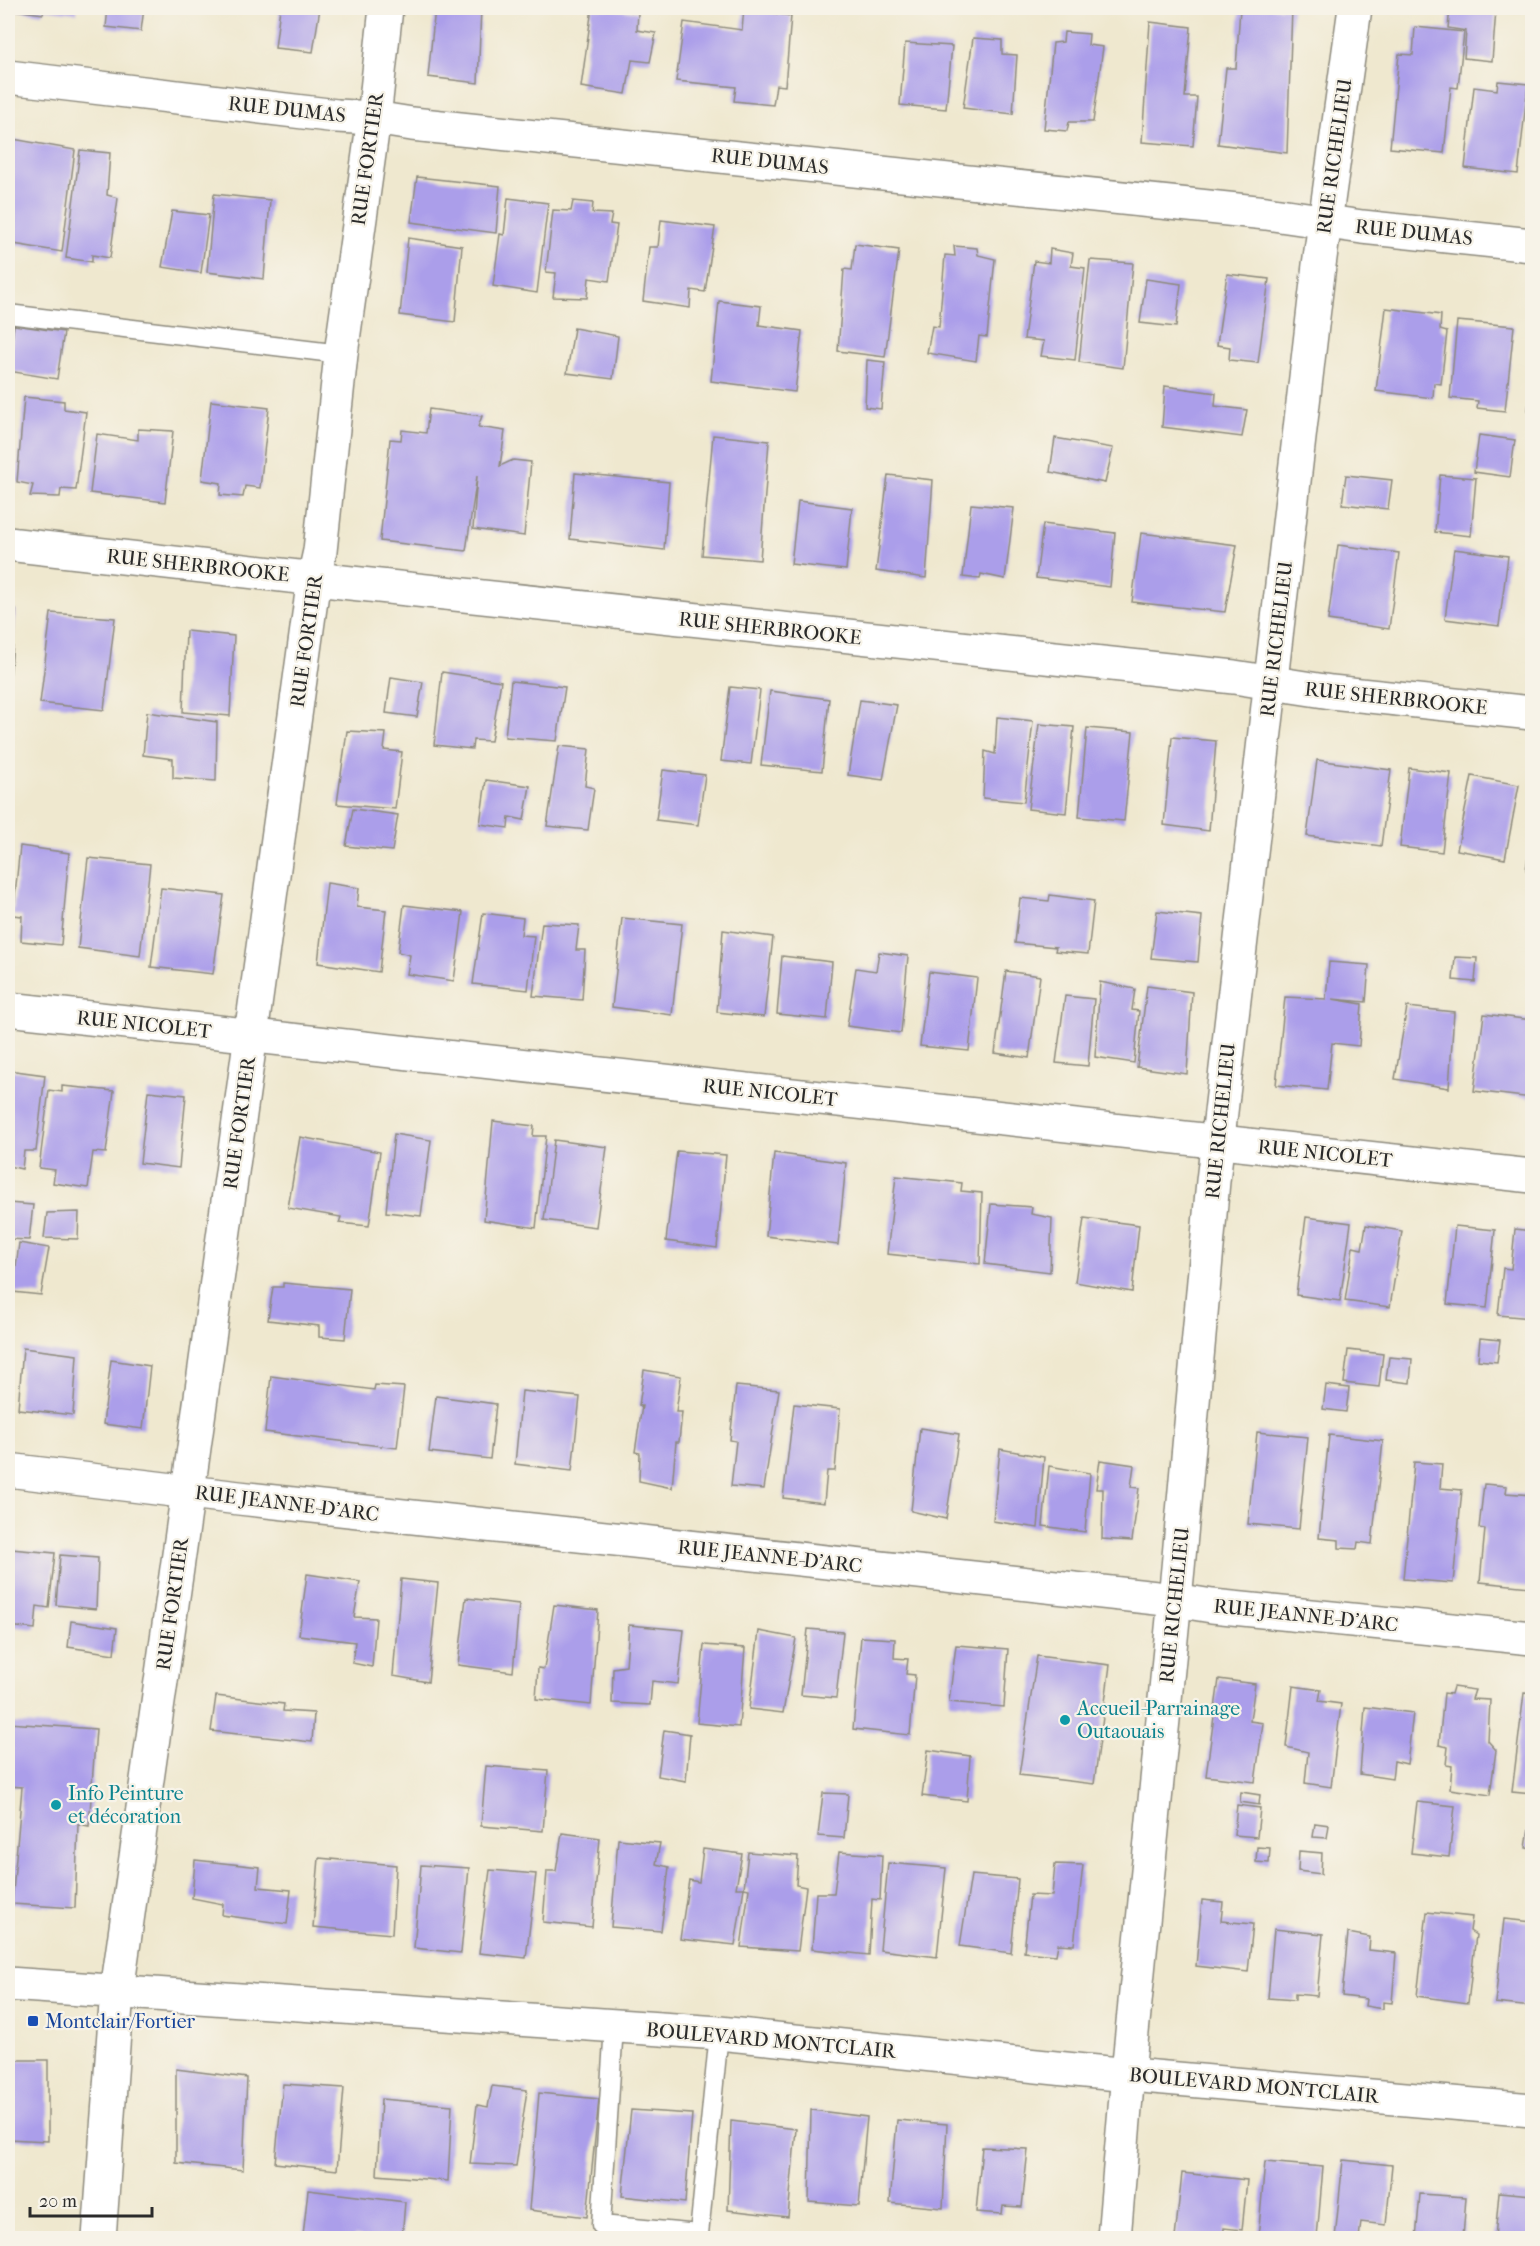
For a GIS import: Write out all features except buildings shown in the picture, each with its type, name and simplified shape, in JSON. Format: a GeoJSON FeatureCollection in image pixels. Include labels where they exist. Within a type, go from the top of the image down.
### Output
{"type":"FeatureCollection","features":[{"type":"Feature","properties":{"kind":"street","name":"RUE FORTIER"},"geometry":{"type":"LineString","coordinates":[[99,2238],[117,1991],[320,551],[341,354],[374,118],[386,8]]}},
{"type":"Feature","properties":{"kind":"street","name":"RUE RICHELIEU"},"geometry":{"type":"LineString","coordinates":[[1114,2238],[1175,1600],[1212,1181],[1325,221],[1355,8]]}},
{"type":"Feature","properties":{"kind":"street","name":"RUE DUMAS"},"geometry":{"type":"LineString","coordinates":[[8,76],[337,116],[374,118],[411,124],[1242,210],[1362,227],[1533,245]]}},
{"type":"Feature","properties":{"kind":"street","name":"RUE SHERBROOKE"},"geometry":{"type":"LineString","coordinates":[[8,544],[1234,678],[1533,713]]}},
{"type":"Feature","properties":{"kind":"street","name":"RUE NICOLET"},"geometry":{"type":"LineString","coordinates":[[8,1009],[1533,1176]]}},
{"type":"Feature","properties":{"kind":"street","name":"RUE JEANNE-D'ARC"},"geometry":{"type":"LineString","coordinates":[[8,1470],[1175,1600],[1212,1606],[1533,1638]]}},
{"type":"Feature","properties":{"kind":"street","name":"BOULEVARD MONTCLAIR"},"geometry":{"type":"LineString","coordinates":[[8,1984],[719,2033],[1085,2071],[1533,2110]]}},
{"type":"Feature","properties":{"kind":"lane"},"geometry":{"type":"LineString","coordinates":[[8,314],[341,354]]}},
{"type":"Feature","properties":{"kind":"lane"},"geometry":{"type":"LineString","coordinates":[[614,2026],[601,2225],[699,2234],[719,2033]]}},
{"type":"Feature","properties":{"kind":"place","name":"Accueil-Parrainage Outaouais"},"geometry":{"type":"Point","coordinates":[1065,1720]}},
{"type":"Feature","properties":{"kind":"place","name":"Info Peinture et décoration"},"geometry":{"type":"Point","coordinates":[56,1805]}},
{"type":"Feature","properties":{"kind":"place","name":"Montclair/Fortier"},"geometry":{"type":"Point","coordinates":[33,2021]}}]}
